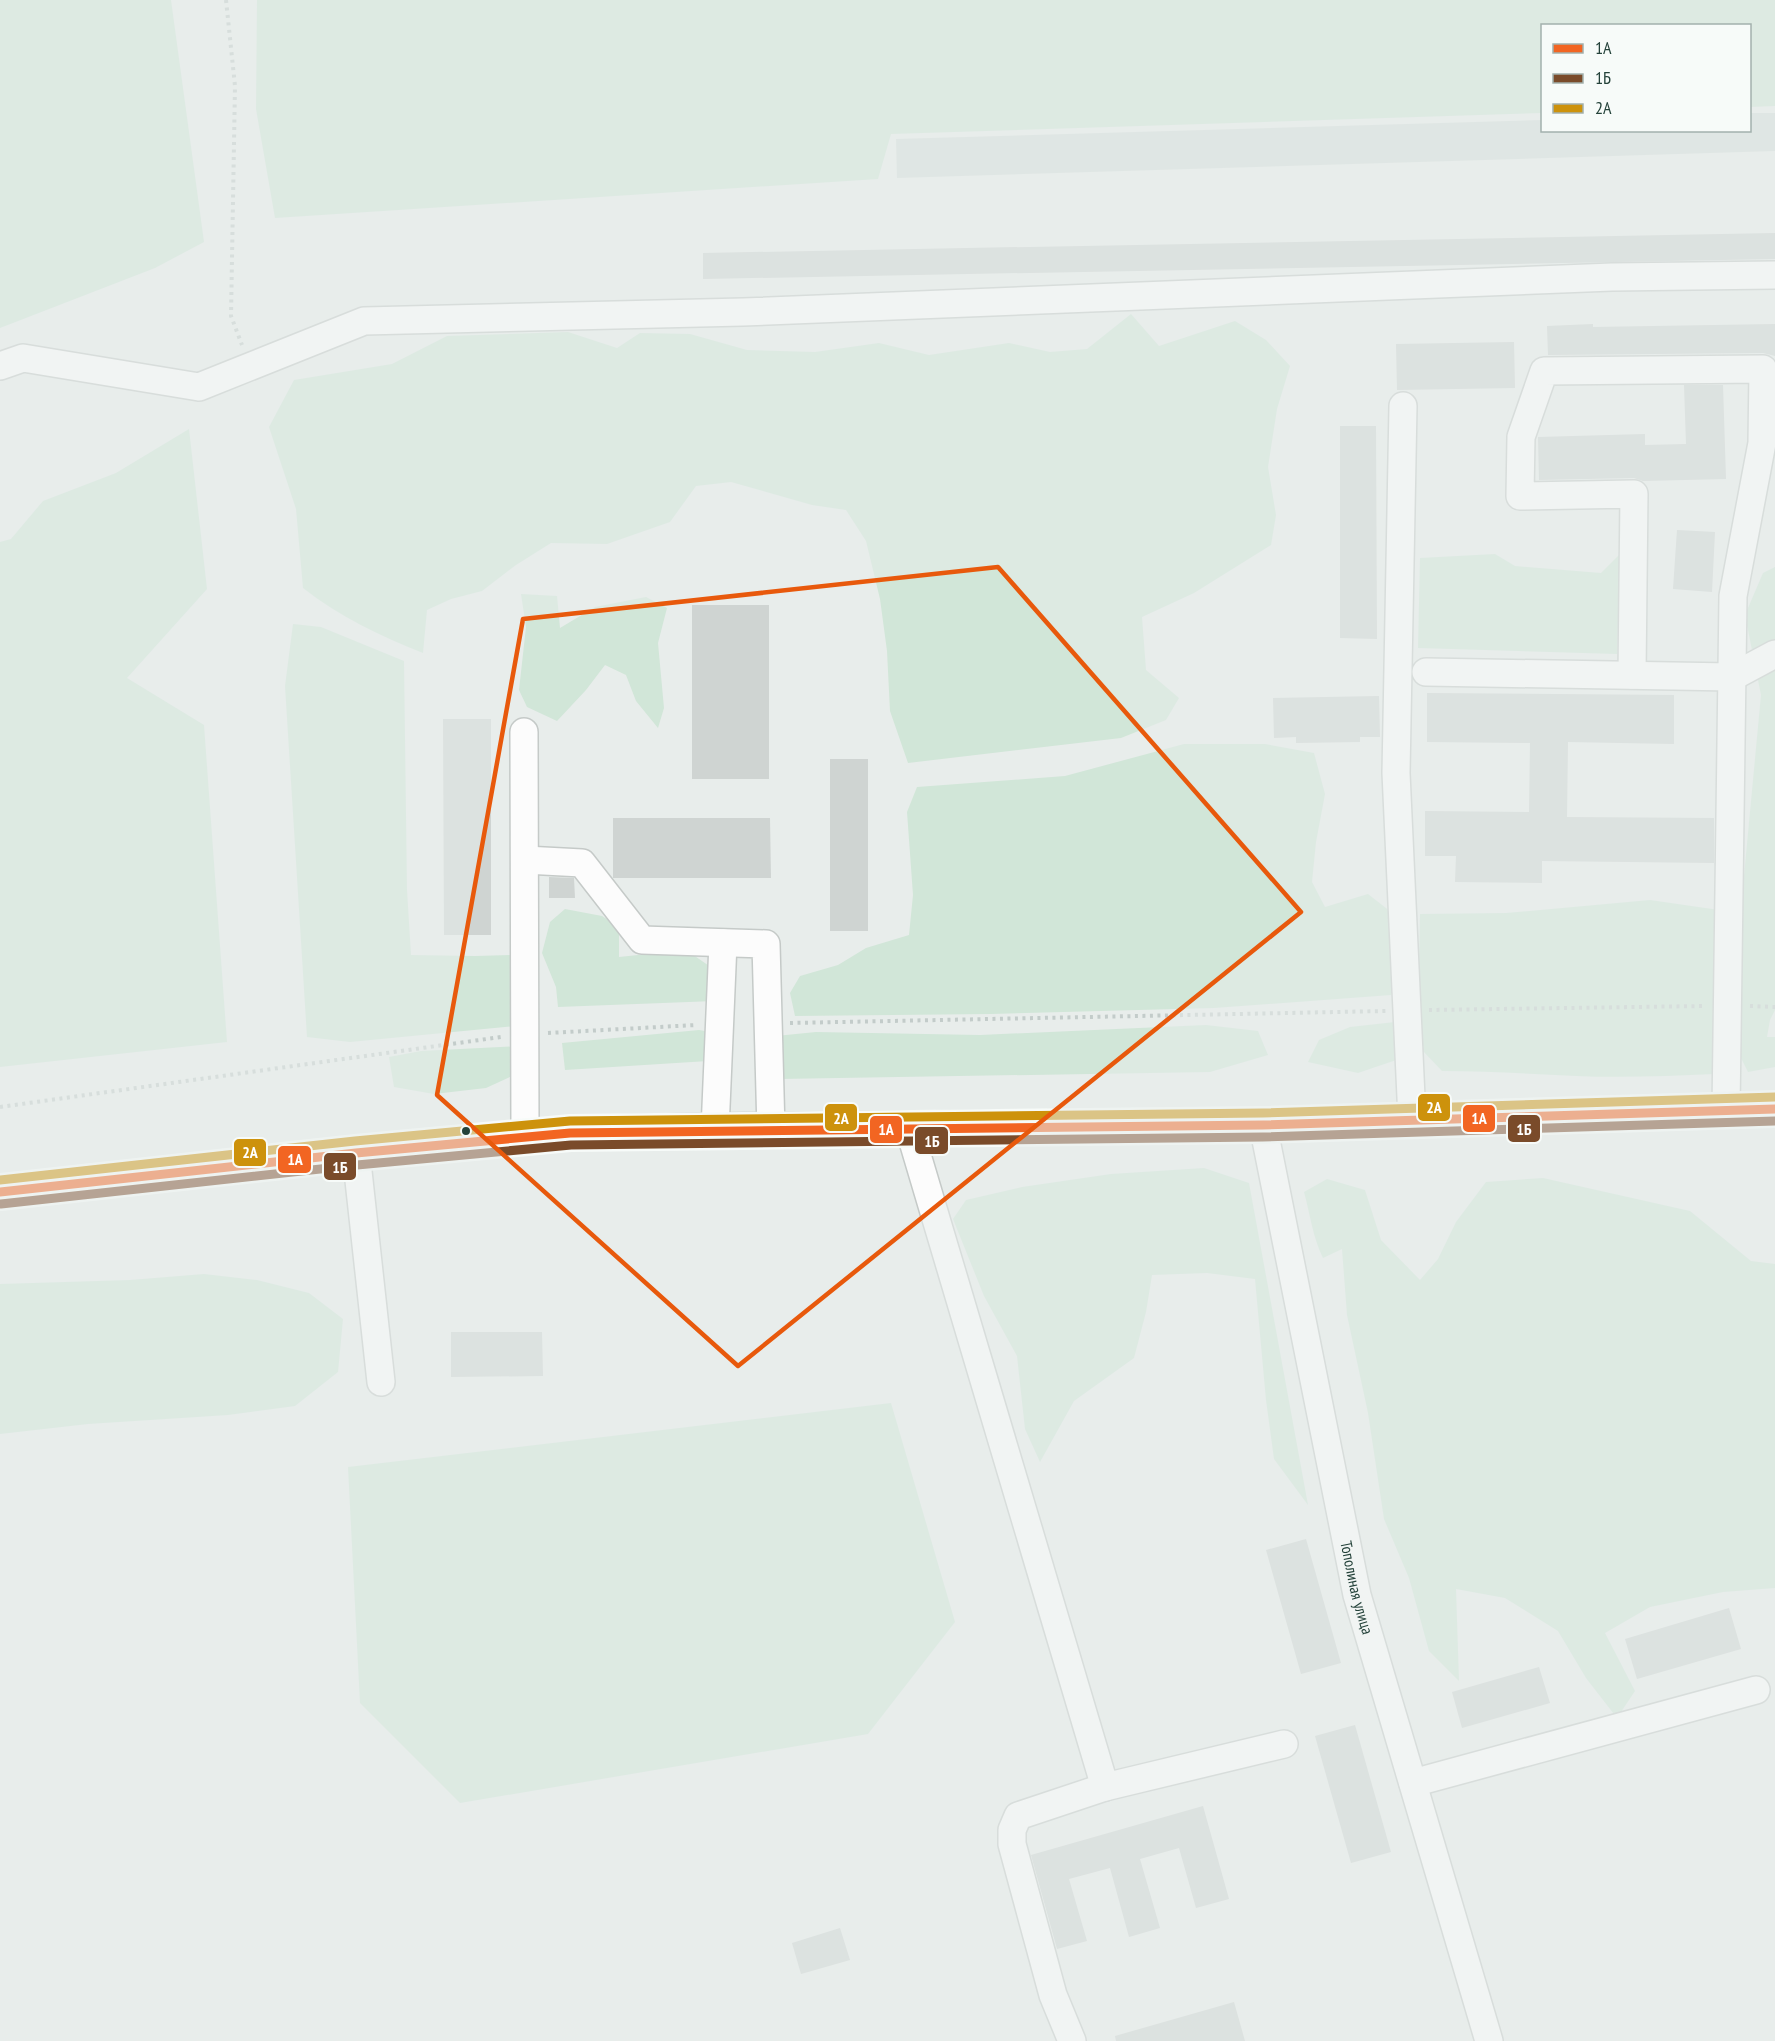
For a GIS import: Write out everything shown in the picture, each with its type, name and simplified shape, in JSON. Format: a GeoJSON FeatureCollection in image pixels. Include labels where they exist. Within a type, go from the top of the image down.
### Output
{"type":"FeatureCollection","features":[{"type":"Feature","properties":{"kind":"main road"},"geometry":{"type":"LineString","coordinates":[[0,1192],[356,1153],[570,1133],[1263,1125],[1775,1108]]}},
{"type":"Feature","properties":{"kind":"street"},"geometry":{"type":"LineString","coordinates":[[0,366],[23,358],[199,387],[364,321],[743,312],[1612,278],[1775,275]]}},
{"type":"Feature","properties":{"kind":"street"},"geometry":{"type":"LineString","coordinates":[[1632,675],[1634,494],[1520,496],[1521,437],[1544,371],[1763,369],[1762,443],[1733,596],[1726,1110]]}},
{"type":"Feature","properties":{"kind":"street"},"geometry":{"type":"LineString","coordinates":[[1403,406],[1396,773],[1413,1119]]}},
{"type":"Feature","properties":{"kind":"street"},"geometry":{"type":"LineString","coordinates":[[1426,672],[1732,677],[1775,654]]}},
{"type":"Feature","properties":{"kind":"street"},"geometry":{"type":"LineString","coordinates":[[524,732],[525,1136]]}},
{"type":"Feature","properties":{"kind":"street"},"geometry":{"type":"LineString","coordinates":[[525,860],[582,863],[642,940],[766,944],[771,1130]]}},
{"type":"Feature","properties":{"kind":"street"},"geometry":{"type":"LineString","coordinates":[[715,1130],[723,943]]}},
{"type":"Feature","properties":{"kind":"street","name":"Тополиная улица"},"geometry":{"type":"LineString","coordinates":[[1263,1125],[1357,1595],[1489,2041]]}},
{"type":"Feature","properties":{"kind":"street"},"geometry":{"type":"LineString","coordinates":[[909,1128],[1105,1786]]}},
{"type":"Feature","properties":{"kind":"street"},"geometry":{"type":"LineString","coordinates":[[356,1153],[381,1383]]}},
{"type":"Feature","properties":{"kind":"street"},"geometry":{"type":"LineString","coordinates":[[1413,1783],[1756,1690]]}},
{"type":"Feature","properties":{"kind":"street"},"geometry":{"type":"LineString","coordinates":[[1072,2041],[1053,1995],[1012,1844],[1012,1830],[1018,1816],[1105,1786],[1284,1744]]}},
{"type":"Feature","properties":{"kind":"path"},"geometry":{"type":"LineString","coordinates":[[226,0],[235,86],[231,316],[251,367]]}},
{"type":"Feature","properties":{"kind":"path"},"geometry":{"type":"LineString","coordinates":[[769,1024],[1407,1010],[1775,1007]]}},
{"type":"Feature","properties":{"kind":"path"},"geometry":{"type":"LineString","coordinates":[[0,1107],[525,1034],[720,1024]]}},
{"type":"Feature","properties":{"kind":"highlighted area"},"geometry":{"type":"Polygon","coordinates":[[[998,567],[1301,912],[738,1366],[437,1095],[523,619],[998,567]]]}},
{"type":"Feature","properties":{"kind":"shaded area"},"geometry":{"type":"Polygon","coordinates":[[[1751,113],[1775,113],[1775,151],[897,178],[896,139],[1541,120],[1541,132],[1751,132],[1751,113]]]}},
{"type":"Feature","properties":{"kind":"green space"},"geometry":{"type":"Polygon","coordinates":[[[0,0],[171,0],[204,242],[155,268],[0,328],[0,0]]]}},
{"type":"Feature","properties":{"kind":"green space"},"geometry":{"type":"Polygon","coordinates":[[[257,0],[1775,0],[1775,106],[1751,107],[1751,24],[1541,24],[1541,113],[891,134],[878,179],[275,218],[256,109],[257,0]]]}},
{"type":"Feature","properties":{"kind":"green space"},"geometry":{"type":"Polygon","coordinates":[[[1131,314],[1159,346],[1235,321],[1266,340],[1290,366],[1277,409],[1268,467],[1276,515],[1271,545],[1194,593],[1142,617],[1146,670],[1179,698],[1166,720],[1121,738],[908,763],[890,711],[887,651],[880,599],[866,541],[846,510],[812,505],[731,482],[696,486],[670,522],[607,544],[551,543],[516,565],[482,591],[451,599],[427,610],[423,653],[361,625],[331,608],[303,588],[296,509],[269,427],[294,380],[392,364],[447,336],[568,332],[617,348],[640,333],[690,334],[747,350],[815,352],[879,343],[929,355],[1009,343],[1050,352],[1087,349],[1131,314]]]}},
{"type":"Feature","properties":{"kind":"green space"},"geometry":{"type":"Polygon","coordinates":[[[189,429],[207,589],[127,678],[204,725],[227,1042],[0,1067],[0,542],[11,539],[43,501],[116,473],[189,429]]]}},
{"type":"Feature","properties":{"kind":"green space"},"geometry":{"type":"Polygon","coordinates":[[[1495,554],[1515,566],[1601,573],[1620,554],[1617,654],[1418,648],[1420,558],[1495,554]]]}},
{"type":"Feature","properties":{"kind":"green space"},"geometry":{"type":"Polygon","coordinates":[[[1775,567],[1775,1010],[1770,1020],[1767,1037],[1775,1037],[1775,1067],[1748,1072],[1740,1056],[1739,929],[1761,695],[1745,615],[1763,573],[1775,567]]]}},
{"type":"Feature","properties":{"kind":"green space"},"geometry":{"type":"Polygon","coordinates":[[[521,594],[557,596],[560,628],[595,607],[646,597],[667,608],[658,643],[664,708],[658,728],[636,701],[626,675],[605,665],[586,690],[557,721],[527,707],[519,690],[526,627],[521,594]]]}},
{"type":"Feature","properties":{"kind":"green space"},"geometry":{"type":"Polygon","coordinates":[[[293,624],[321,627],[404,661],[407,890],[411,955],[511,955],[516,1026],[350,1042],[307,1037],[285,686],[293,624]]]}},
{"type":"Feature","properties":{"kind":"green space"},"geometry":{"type":"Polygon","coordinates":[[[1184,744],[1265,744],[1314,753],[1325,794],[1316,842],[1312,882],[1325,907],[1368,894],[1391,912],[1400,957],[1391,995],[1214,1008],[795,1016],[790,993],[800,976],[838,965],[866,948],[909,935],[913,895],[907,812],[917,787],[1065,776],[1184,744]]]}},
{"type":"Feature","properties":{"kind":"green space"},"geometry":{"type":"Polygon","coordinates":[[[1650,900],[1719,910],[1715,1074],[1611,1077],[1442,1071],[1422,1050],[1420,914],[1506,913],[1650,900]]]}},
{"type":"Feature","properties":{"kind":"green space"},"geometry":{"type":"Polygon","coordinates":[[[565,909],[602,916],[619,927],[619,957],[686,950],[715,970],[715,1001],[558,1007],[556,987],[542,953],[550,922],[565,909]]]}},
{"type":"Feature","properties":{"kind":"green space"},"geometry":{"type":"Polygon","coordinates":[[[1404,1021],[1408,1056],[1358,1073],[1308,1062],[1319,1040],[1350,1027],[1404,1021]]]}},
{"type":"Feature","properties":{"kind":"green space"},"geometry":{"type":"Polygon","coordinates":[[[1206,1025],[1258,1031],[1268,1055],[1210,1072],[779,1079],[776,1036],[816,1032],[980,1035],[1206,1025]]]}},
{"type":"Feature","properties":{"kind":"green space"},"geometry":{"type":"Polygon","coordinates":[[[699,1030],[717,1033],[708,1061],[565,1070],[562,1043],[699,1030]]]}},
{"type":"Feature","properties":{"kind":"green space"},"geometry":{"type":"Polygon","coordinates":[[[522,1046],[512,1076],[486,1088],[434,1094],[394,1087],[389,1057],[421,1051],[522,1046]]]}},
{"type":"Feature","properties":{"kind":"green space"},"geometry":{"type":"Polygon","coordinates":[[[1204,1168],[1249,1183],[1308,1505],[1274,1459],[1255,1279],[1207,1273],[1152,1275],[1146,1312],[1134,1358],[1074,1401],[1040,1462],[1025,1429],[1017,1356],[984,1296],[953,1219],[966,1200],[1022,1187],[1111,1174],[1204,1168]]]}},
{"type":"Feature","properties":{"kind":"green space"},"geometry":{"type":"Polygon","coordinates":[[[1543,1178],[1690,1211],[1751,1261],[1775,1264],[1775,1588],[1723,1592],[1650,1607],[1605,1633],[1635,1691],[1617,1718],[1586,1678],[1558,1631],[1505,1598],[1456,1589],[1459,1681],[1429,1651],[1409,1578],[1384,1519],[1368,1413],[1347,1315],[1342,1249],[1323,1258],[1314,1234],[1304,1192],[1327,1179],[1365,1190],[1381,1240],[1420,1280],[1438,1259],[1456,1222],[1486,1182],[1543,1178]]]}},
{"type":"Feature","properties":{"kind":"green space"},"geometry":{"type":"Polygon","coordinates":[[[204,1274],[257,1280],[309,1293],[343,1319],[338,1372],[295,1406],[228,1415],[88,1424],[0,1434],[0,1284],[130,1280],[204,1274]]]}},
{"type":"Feature","properties":{"kind":"green space"},"geometry":{"type":"Polygon","coordinates":[[[891,1403],[955,1622],[868,1734],[460,1803],[360,1703],[348,1467],[891,1403]]]}},
{"type":"Feature","properties":{"kind":"building"},"geometry":{"type":"Polygon","coordinates":[[[1775,233],[1775,259],[703,279],[703,253],[1775,233]]]}},
{"type":"Feature","properties":{"kind":"building"},"geometry":{"type":"Polygon","coordinates":[[[1593,324],[1593,327],[1775,324],[1775,356],[1763,353],[1548,355],[1547,326],[1593,324]]]}},
{"type":"Feature","properties":{"kind":"building"},"geometry":{"type":"Polygon","coordinates":[[[1514,342],[1515,388],[1397,390],[1396,344],[1514,342]]]}},
{"type":"Feature","properties":{"kind":"building"},"geometry":{"type":"Polygon","coordinates":[[[1684,385],[1723,385],[1726,479],[1539,480],[1538,437],[1645,434],[1645,445],[1686,444],[1684,385]]]}},
{"type":"Feature","properties":{"kind":"building"},"geometry":{"type":"Polygon","coordinates":[[[1340,426],[1376,426],[1377,639],[1340,638],[1340,426]]]}},
{"type":"Feature","properties":{"kind":"building"},"geometry":{"type":"Polygon","coordinates":[[[1677,530],[1715,532],[1712,592],[1673,589],[1677,530]]]}},
{"type":"Feature","properties":{"kind":"building"},"geometry":{"type":"Polygon","coordinates":[[[692,605],[769,605],[769,779],[692,779],[692,605]]]}},
{"type":"Feature","properties":{"kind":"building"},"geometry":{"type":"Polygon","coordinates":[[[1427,693],[1674,695],[1674,744],[1568,742],[1567,817],[1714,818],[1714,863],[1542,861],[1542,883],[1455,882],[1456,856],[1425,856],[1425,811],[1529,812],[1530,743],[1427,742],[1427,693]]]}},
{"type":"Feature","properties":{"kind":"building"},"geometry":{"type":"Polygon","coordinates":[[[1379,696],[1380,737],[1360,737],[1360,742],[1296,743],[1296,737],[1274,738],[1273,698],[1379,696]]]}},
{"type":"Feature","properties":{"kind":"building"},"geometry":{"type":"Polygon","coordinates":[[[443,719],[491,719],[491,935],[444,935],[443,719]]]}},
{"type":"Feature","properties":{"kind":"building"},"geometry":{"type":"Polygon","coordinates":[[[830,759],[868,759],[868,931],[830,931],[830,759]]]}},
{"type":"Feature","properties":{"kind":"building"},"geometry":{"type":"Polygon","coordinates":[[[613,818],[770,818],[771,878],[613,878],[613,818]]]}},
{"type":"Feature","properties":{"kind":"building"},"geometry":{"type":"Polygon","coordinates":[[[549,877],[574,878],[575,898],[549,898],[549,877]]]}},
{"type":"Feature","properties":{"kind":"building"},"geometry":{"type":"Polygon","coordinates":[[[451,1332],[542,1332],[543,1376],[451,1377],[451,1332]]]}},
{"type":"Feature","properties":{"kind":"building"},"geometry":{"type":"Polygon","coordinates":[[[1306,1539],[1341,1663],[1301,1674],[1266,1550],[1306,1539]]]}},
{"type":"Feature","properties":{"kind":"building"},"geometry":{"type":"Polygon","coordinates":[[[1729,1608],[1741,1649],[1637,1679],[1625,1639],[1729,1608]]]}},
{"type":"Feature","properties":{"kind":"building"},"geometry":{"type":"Polygon","coordinates":[[[1539,1667],[1550,1703],[1462,1728],[1452,1692],[1539,1667]]]}},
{"type":"Feature","properties":{"kind":"building"},"geometry":{"type":"Polygon","coordinates":[[[1355,1725],[1391,1852],[1351,1863],[1315,1736],[1355,1725]]]}},
{"type":"Feature","properties":{"kind":"building"},"geometry":{"type":"Polygon","coordinates":[[[1203,1806],[1229,1899],[1196,1908],[1179,1848],[1140,1859],[1160,1928],[1129,1937],[1110,1868],[1069,1879],[1087,1941],[1057,1949],[1031,1855],[1203,1806]]]}},
{"type":"Feature","properties":{"kind":"building"},"geometry":{"type":"Polygon","coordinates":[[[840,1928],[850,1960],[801,1974],[792,1943],[840,1928]]]}},
{"type":"Feature","properties":{"kind":"building"},"geometry":{"type":"Polygon","coordinates":[[[1234,2002],[1245,2041],[1116,2041],[1115,2036],[1234,2002]]]}},
{"type":"Feature","properties":{"kind":"transit line","name":"2А"},"geometry":{"type":"LineString","coordinates":[[0,1180],[355,1141],[570,1121],[1263,1113],[1775,1097]]}},
{"type":"Feature","properties":{"kind":"transit line","name":"1А"},"geometry":{"type":"LineString","coordinates":[[0,1192],[356,1153],[570,1133],[1263,1125],[1775,1109]]}},
{"type":"Feature","properties":{"kind":"transit line","name":"1Б"},"geometry":{"type":"LineString","coordinates":[[1,1204],[357,1165],[571,1145],[1263,1137],[1775,1121]]}}]}
